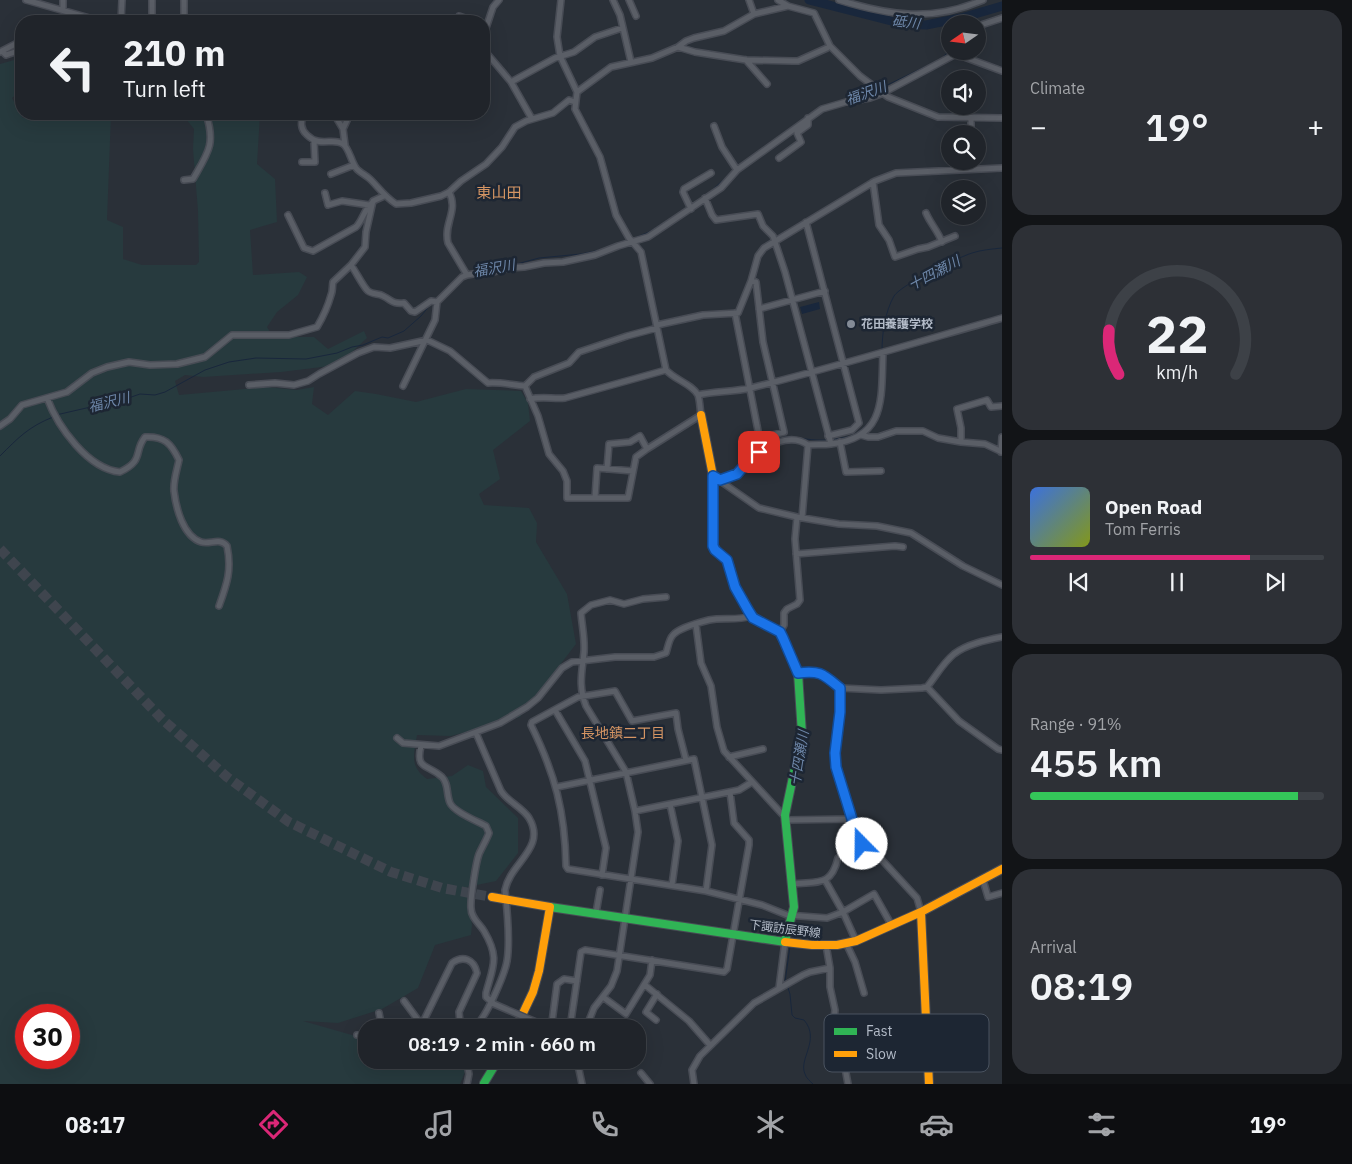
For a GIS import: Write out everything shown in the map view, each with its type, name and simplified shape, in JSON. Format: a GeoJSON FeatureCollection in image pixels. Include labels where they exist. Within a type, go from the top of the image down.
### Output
{"type":"FeatureCollection","features":[{"type":"Feature","properties":{"kind":"main road"},"geometry":{"type":"LineString","coordinates":[[701,415],[717,478],[713,546],[727,560],[735,587],[752,616],[780,632],[798,673],[802,734],[785,817],[794,907],[784,941]]}},
{"type":"Feature","properties":{"kind":"main road","name":"下諏訪辰野線"},"geometry":{"type":"LineString","coordinates":[[492,897],[732,934],[826,945],[846,943],[892,926],[1002,869]]}},
{"type":"Feature","properties":{"kind":"main road"},"geometry":{"type":"LineString","coordinates":[[520,1019],[541,948],[549,906]]}},
{"type":"Feature","properties":{"kind":"main road"},"geometry":{"type":"LineString","coordinates":[[921,912],[926,1014]]}},
{"type":"Feature","properties":{"kind":"main road"},"geometry":{"type":"LineString","coordinates":[[484,1083],[493,1069]]}},
{"type":"Feature","properties":{"kind":"street"},"geometry":{"type":"LineString","coordinates":[[26,0],[80,15]]}},
{"type":"Feature","properties":{"kind":"street"},"geometry":{"type":"LineString","coordinates":[[63,0],[63,10]]}},
{"type":"Feature","properties":{"kind":"street"},"geometry":{"type":"LineString","coordinates":[[121,15],[122,0]]}},
{"type":"Feature","properties":{"kind":"street"},"geometry":{"type":"LineString","coordinates":[[152,0],[152,15]]}},
{"type":"Feature","properties":{"kind":"street"},"geometry":{"type":"LineString","coordinates":[[184,0],[184,15]]}},
{"type":"Feature","properties":{"kind":"street"},"geometry":{"type":"LineString","coordinates":[[490,15],[499,0]]}},
{"type":"Feature","properties":{"kind":"street"},"geometry":{"type":"LineString","coordinates":[[525,386],[538,416],[549,454],[567,481],[567,498],[628,498],[636,457],[701,415],[698,395],[693,389],[675,379],[666,370],[641,252],[616,215],[600,157],[578,116],[575,102],[577,92],[560,56],[557,37],[561,0]]}},
{"type":"Feature","properties":{"kind":"street"},"geometry":{"type":"LineString","coordinates":[[613,0],[631,62]]}},
{"type":"Feature","properties":{"kind":"street"},"geometry":{"type":"LineString","coordinates":[[629,0],[636,16]]}},
{"type":"Feature","properties":{"kind":"street"},"geometry":{"type":"LineString","coordinates":[[749,0],[754,14]]}},
{"type":"Feature","properties":{"kind":"street"},"geometry":{"type":"LineString","coordinates":[[778,0],[788,6],[814,13],[830,46],[860,76],[879,91],[938,117],[1002,118]]}},
{"type":"Feature","properties":{"kind":"street"},"geometry":{"type":"LineString","coordinates":[[838,0],[880,10],[922,16],[946,12],[983,0]]}},
{"type":"Feature","properties":{"kind":"street"},"geometry":{"type":"LineString","coordinates":[[577,92],[611,67],[652,58],[678,48],[686,41],[724,31],[754,14],[788,6]]}},
{"type":"Feature","properties":{"kind":"street"},"geometry":{"type":"LineString","coordinates":[[986,23],[1002,18]]}},
{"type":"Feature","properties":{"kind":"street"},"geometry":{"type":"LineString","coordinates":[[511,82],[560,56],[574,52],[595,36],[622,28]]}},
{"type":"Feature","properties":{"kind":"street"},"geometry":{"type":"LineString","coordinates":[[1,52],[15,44]]}},
{"type":"Feature","properties":{"kind":"street"},"geometry":{"type":"LineString","coordinates":[[678,48],[746,60],[798,60],[827,48]]}},
{"type":"Feature","properties":{"kind":"street"},"geometry":{"type":"LineString","coordinates":[[1,52],[6,55],[15,52]]}},
{"type":"Feature","properties":{"kind":"street"},"geometry":{"type":"LineString","coordinates":[[490,57],[511,82],[532,119]]}},
{"type":"Feature","properties":{"kind":"street"},"geometry":{"type":"LineString","coordinates":[[746,60],[768,84]]}},
{"type":"Feature","properties":{"kind":"street"},"geometry":{"type":"LineString","coordinates":[[403,386],[436,320],[437,302],[456,282],[467,274],[490,273],[544,262],[564,262],[595,255],[648,237],[721,188],[737,170],[822,109],[870,98],[879,91],[945,60]]}},
{"type":"Feature","properties":{"kind":"street"},"geometry":{"type":"LineString","coordinates":[[975,60],[1002,71]]}},
{"type":"Feature","properties":{"kind":"street"},"geometry":{"type":"LineString","coordinates":[[338,120],[343,129],[345,146],[357,170],[370,179],[384,196],[396,204],[441,196],[449,192],[486,164],[502,147],[515,127],[532,119],[553,113],[569,100],[575,102]]}},
{"type":"Feature","properties":{"kind":"street"},"geometry":{"type":"LineString","coordinates":[[779,158],[801,142],[797,133],[808,125],[808,118]]}},
{"type":"Feature","properties":{"kind":"street"},"geometry":{"type":"LineString","coordinates":[[971,118],[971,125]]}},
{"type":"Feature","properties":{"kind":"street"},"geometry":{"type":"LineString","coordinates":[[184,180],[193,179],[203,163],[211,143],[208,120]]}},
{"type":"Feature","properties":{"kind":"street"},"geometry":{"type":"LineString","coordinates":[[302,120],[302,131],[314,141],[341,143],[345,146]]}},
{"type":"Feature","properties":{"kind":"street"},"geometry":{"type":"LineString","coordinates":[[343,129],[347,120]]}},
{"type":"Feature","properties":{"kind":"street"},"geometry":{"type":"LineString","coordinates":[[714,126],[722,147],[737,170]]}},
{"type":"Feature","properties":{"kind":"street"},"geometry":{"type":"LineString","coordinates":[[302,162],[314,162],[314,141]]}},
{"type":"Feature","properties":{"kind":"street"},"geometry":{"type":"LineString","coordinates":[[331,174],[354,165]]}},
{"type":"Feature","properties":{"kind":"street"},"geometry":{"type":"LineString","coordinates":[[986,169],[1002,168]]}},
{"type":"Feature","properties":{"kind":"street"},"geometry":{"type":"LineString","coordinates":[[525,386],[534,377],[569,363],[580,352],[626,336],[703,315],[738,313],[751,281],[758,256],[764,248],[873,182],[896,172],[959,170]]}},
{"type":"Feature","properties":{"kind":"street"},"geometry":{"type":"LineString","coordinates":[[691,209],[683,192],[684,189],[710,173]]}},
{"type":"Feature","properties":{"kind":"street"},"geometry":{"type":"LineString","coordinates":[[873,182],[879,225],[889,240],[895,257],[918,249],[928,248],[955,236]]}},
{"type":"Feature","properties":{"kind":"street"},"geometry":{"type":"LineString","coordinates":[[449,192],[454,206],[448,222],[446,238],[467,274]]}},
{"type":"Feature","properties":{"kind":"street"},"geometry":{"type":"LineString","coordinates":[[325,193],[328,205],[342,201],[371,203],[384,196]]}},
{"type":"Feature","properties":{"kind":"street"},"geometry":{"type":"LineString","coordinates":[[705,198],[712,216],[716,220],[758,214],[763,226],[773,236],[828,436],[832,444]]}},
{"type":"Feature","properties":{"kind":"street"},"geometry":{"type":"LineString","coordinates":[[288,215],[304,248],[313,251],[356,227],[361,222],[371,203]]}},
{"type":"Feature","properties":{"kind":"street"},"geometry":{"type":"LineString","coordinates":[[0,426],[10,419],[22,405],[48,400],[66,392],[92,373],[107,367],[129,362],[150,365],[177,364],[205,357],[232,335],[289,335],[317,326],[324,315],[332,294],[333,282],[366,247],[366,232],[371,203]]}},
{"type":"Feature","properties":{"kind":"street"},"geometry":{"type":"LineString","coordinates":[[926,213],[928,220],[937,230],[942,242]]}},
{"type":"Feature","properties":{"kind":"street"},"geometry":{"type":"LineString","coordinates":[[806,222],[860,423],[852,430],[828,436]]}},
{"type":"Feature","properties":{"kind":"street"},"geometry":{"type":"LineString","coordinates":[[351,265],[370,293],[382,294],[393,304],[404,303],[411,311],[415,312],[431,301],[437,302]]}},
{"type":"Feature","properties":{"kind":"street"},"geometry":{"type":"LineString","coordinates":[[751,281],[756,282],[763,342],[785,437]]}},
{"type":"Feature","properties":{"kind":"street"},"geometry":{"type":"LineString","coordinates":[[759,309],[825,292]]}},
{"type":"Feature","properties":{"kind":"street"},"geometry":{"type":"LineString","coordinates":[[735,313],[760,441],[769,436],[785,437],[808,445],[832,444],[861,435],[874,423],[878,414],[883,353]]}},
{"type":"Feature","properties":{"kind":"street"},"geometry":{"type":"LineString","coordinates":[[698,395],[713,391],[735,391],[750,388],[844,364],[1002,318]]}},
{"type":"Feature","properties":{"kind":"street"},"geometry":{"type":"LineString","coordinates":[[249,385],[294,385],[308,381],[374,347],[390,348],[427,340],[450,351],[488,383],[503,382],[525,386]]}},
{"type":"Feature","properties":{"kind":"street"},"geometry":{"type":"LineString","coordinates":[[530,400],[540,397],[552,399],[565,398],[666,370]]}},
{"type":"Feature","properties":{"kind":"street"},"geometry":{"type":"LineString","coordinates":[[48,400],[64,430],[96,464],[120,472],[134,463],[139,456],[142,441],[145,438],[157,437],[170,445],[179,460],[174,492],[180,517],[185,528],[194,538],[202,542],[220,541],[227,546],[230,574],[219,606]]}},
{"type":"Feature","properties":{"kind":"street"},"geometry":{"type":"LineString","coordinates":[[961,442],[961,428],[957,409],[987,400],[990,407],[1002,406]]}},
{"type":"Feature","properties":{"kind":"street"},"geometry":{"type":"LineString","coordinates":[[861,435],[878,438],[896,430],[923,431],[938,438],[985,444],[1002,452],[1002,436]]}},
{"type":"Feature","properties":{"kind":"street"},"geometry":{"type":"LineString","coordinates":[[607,469],[609,444],[630,442],[640,436],[647,449]]}},
{"type":"Feature","properties":{"kind":"street"},"geometry":{"type":"LineString","coordinates":[[717,478],[737,474],[750,459],[785,437]]}},
{"type":"Feature","properties":{"kind":"street"},"geometry":{"type":"LineString","coordinates":[[840,442],[846,472],[881,471]]}},
{"type":"Feature","properties":{"kind":"street"},"geometry":{"type":"LineString","coordinates":[[780,632],[784,625],[784,613],[800,600],[795,540],[808,445]]}},
{"type":"Feature","properties":{"kind":"street"},"geometry":{"type":"LineString","coordinates":[[595,498],[597,468],[633,471]]}},
{"type":"Feature","properties":{"kind":"street"},"geometry":{"type":"LineString","coordinates":[[717,478],[759,508],[839,524],[877,526],[911,533],[963,566],[1002,585]]}},
{"type":"Feature","properties":{"kind":"street"},"geometry":{"type":"LineString","coordinates":[[796,554],[895,546],[903,547]]}},
{"type":"Feature","properties":{"kind":"street"},"geometry":{"type":"LineString","coordinates":[[590,1019],[594,1008],[611,986],[617,971],[638,832],[636,812],[626,772],[586,706],[582,696],[580,684],[584,651],[581,613],[588,606],[610,600],[624,604],[643,598],[666,597]]}},
{"type":"Feature","properties":{"kind":"street"},"geometry":{"type":"LineString","coordinates":[[397,738],[403,743],[439,746],[500,724],[527,707],[538,698],[562,668],[572,662],[615,657],[654,657],[666,653],[675,633],[710,620],[739,620],[752,616]]}},
{"type":"Feature","properties":{"kind":"street"},"geometry":{"type":"LineString","coordinates":[[696,625],[701,663],[711,686],[722,746],[729,757],[785,817],[852,819]]}},
{"type":"Feature","properties":{"kind":"street"},"geometry":{"type":"LineString","coordinates":[[927,687],[944,663],[956,653],[969,646],[1002,637]]}},
{"type":"Feature","properties":{"kind":"street"},"geometry":{"type":"LineString","coordinates":[[798,673],[813,671],[820,673],[840,688],[881,690],[927,687]]}},
{"type":"Feature","properties":{"kind":"street"},"geometry":{"type":"LineString","coordinates":[[927,687],[959,721],[1002,750]]}},
{"type":"Feature","properties":{"kind":"street"},"geometry":{"type":"LineString","coordinates":[[840,688],[840,712],[835,753],[840,783],[852,819],[862,844],[882,860],[917,898],[921,912]]}},
{"type":"Feature","properties":{"kind":"street"},"geometry":{"type":"LineString","coordinates":[[686,760],[676,713],[632,721],[614,691],[582,696],[532,722],[531,725],[546,755],[557,787],[564,824],[566,866],[568,869],[706,891],[762,906],[780,914],[827,918],[843,912],[874,894],[892,926]]}},
{"type":"Feature","properties":{"kind":"street"},"geometry":{"type":"LineString","coordinates":[[556,710],[585,761],[606,848],[602,875]]}},
{"type":"Feature","properties":{"kind":"street"},"geometry":{"type":"LineString","coordinates":[[476,733],[501,791],[504,796],[528,816],[535,837],[533,845],[507,880],[505,890],[507,961],[493,1003],[481,1019]]}},
{"type":"Feature","properties":{"kind":"street"},"geometry":{"type":"LineString","coordinates":[[421,746],[420,761],[423,766],[442,777],[446,784],[450,803],[456,809],[486,826],[488,833],[478,856],[470,908],[474,919],[483,930],[491,946],[495,960],[486,997],[493,1003],[550,1026],[557,984],[564,980],[577,981]]}},
{"type":"Feature","properties":{"kind":"street"},"geometry":{"type":"LineString","coordinates":[[729,757],[764,749]]}},
{"type":"Feature","properties":{"kind":"street"},"geometry":{"type":"LineString","coordinates":[[557,787],[694,759],[712,845],[706,891]]}},
{"type":"Feature","properties":{"kind":"street"},"geometry":{"type":"LineString","coordinates":[[636,812],[739,790],[752,782]]}},
{"type":"Feature","properties":{"kind":"street"},"geometry":{"type":"LineString","coordinates":[[571,1019],[582,952],[585,950],[724,972],[727,969],[748,840],[734,823],[730,792]]}},
{"type":"Feature","properties":{"kind":"street"},"geometry":{"type":"LineString","coordinates":[[670,804],[678,841],[672,885]]}},
{"type":"Feature","properties":{"kind":"street"},"geometry":{"type":"LineString","coordinates":[[793,884],[825,880],[834,872],[838,858],[862,844]]}},
{"type":"Feature","properties":{"kind":"street"},"geometry":{"type":"LineString","coordinates":[[825,880],[856,940]]}},
{"type":"Feature","properties":{"kind":"street"},"geometry":{"type":"LineString","coordinates":[[983,880],[988,897],[1002,894]]}},
{"type":"Feature","properties":{"kind":"street"},"geometry":{"type":"LineString","coordinates":[[596,913],[600,890]]}},
{"type":"Feature","properties":{"kind":"street"},"geometry":{"type":"LineString","coordinates":[[779,988],[784,941]]}},
{"type":"Feature","properties":{"kind":"street"},"geometry":{"type":"LineString","coordinates":[[846,943],[855,962],[864,993]]}},
{"type":"Feature","properties":{"kind":"street"},"geometry":{"type":"LineString","coordinates":[[826,945],[835,1014]]}},
{"type":"Feature","properties":{"kind":"street"},"geometry":{"type":"LineString","coordinates":[[423,1019],[452,963],[457,959],[465,958],[474,963],[477,973],[459,1012],[459,1019]]}},
{"type":"Feature","properties":{"kind":"street"},"geometry":{"type":"LineString","coordinates":[[603,997],[626,1014],[650,975],[652,960]]}},
{"type":"Feature","properties":{"kind":"street"},"geometry":{"type":"LineString","coordinates":[[691,1083],[692,1070],[700,1056],[754,1003],[810,972],[830,968]]}},
{"type":"Feature","properties":{"kind":"street"},"geometry":{"type":"LineString","coordinates":[[645,985],[689,1021],[710,1045]]}},
{"type":"Feature","properties":{"kind":"street"},"geometry":{"type":"LineString","coordinates":[[656,1020],[646,1012],[657,994]]}},
{"type":"Feature","properties":{"kind":"street"},"geometry":{"type":"LineString","coordinates":[[404,1001],[415,1019]]}},
{"type":"Feature","properties":{"kind":"street"},"geometry":{"type":"LineString","coordinates":[[379,1013],[380,1019]]}},
{"type":"Feature","properties":{"kind":"street"},"geometry":{"type":"LineString","coordinates":[[467,1084],[468,1069]]}},
{"type":"Feature","properties":{"kind":"street"},"geometry":{"type":"LineString","coordinates":[[578,1084],[582,1084],[580,1069]]}},
{"type":"Feature","properties":{"kind":"street"},"geometry":{"type":"LineString","coordinates":[[641,1073],[650,1084]]}},
{"type":"Feature","properties":{"kind":"green space"},"geometry":{"type":"Polygon","coordinates":[[[15,60],[15,95],[12,98],[15,103],[15,120],[111,120],[107,220],[123,227],[123,259],[142,265],[196,265],[199,262],[198,211],[193,149],[194,129],[187,120],[260,120],[257,164],[275,179],[277,222],[250,230],[253,275],[299,272],[307,277],[298,295],[277,312],[267,327],[273,337],[314,337],[328,349],[364,331],[367,338],[338,365],[281,372],[203,377],[185,375],[175,381],[179,395],[266,387],[297,390],[314,387],[312,404],[328,415],[355,391],[416,402],[466,389],[521,391],[528,403],[530,421],[493,450],[500,479],[479,494],[484,505],[529,508],[537,523],[536,542],[567,594],[576,644],[520,717],[451,736],[417,735],[414,754],[417,769],[427,779],[452,776],[468,765],[483,771],[486,787],[518,818],[518,853],[496,881],[467,887],[472,925],[471,935],[435,945],[418,988],[382,1009],[338,1023],[303,1021],[358,1037],[358,1069],[464,1069],[465,1072],[460,1084],[0,1084],[0,64],[15,60]]]}},
{"type":"Feature","properties":{"kind":"water"},"geometry":{"type":"Polygon","coordinates":[[[819,302],[820,309],[802,314],[800,307],[819,302]]]}},
{"type":"Feature","properties":{"kind":"waterway","name":"砥川"},"geometry":{"type":"LineString","coordinates":[[809,0],[903,24],[926,25],[961,18],[1002,6]]}},
{"type":"Feature","properties":{"kind":"waterway","name":"福沢川"},"geometry":{"type":"LineString","coordinates":[[879,89],[941,59]]}},
{"type":"Feature","properties":{"kind":"waterway","name":"福沢川"},"geometry":{"type":"LineString","coordinates":[[827,105],[876,91]]}},
{"type":"Feature","properties":{"kind":"waterway","name":"福沢川"},"geometry":{"type":"LineString","coordinates":[[739,166],[819,109]]}},
{"type":"Feature","properties":{"kind":"waterway","name":"福沢川"},"geometry":{"type":"LineString","coordinates":[[709,193],[734,170]]}},
{"type":"Feature","properties":{"kind":"waterway","name":"福沢川"},"geometry":{"type":"LineString","coordinates":[[632,239],[649,232],[687,208]]}},
{"type":"Feature","properties":{"kind":"waterway","name":"福沢川"},"geometry":{"type":"LineString","coordinates":[[513,265],[539,258],[581,254],[619,243]]}},
{"type":"Feature","properties":{"kind":"waterway","name":"十四瀬川"},"geometry":{"type":"LineString","coordinates":[[882,351],[886,316],[894,296],[899,291],[930,272],[972,253],[1002,248]]}},
{"type":"Feature","properties":{"kind":"waterway","name":"福沢川"},"geometry":{"type":"LineString","coordinates":[[469,272],[500,268]]}},
{"type":"Feature","properties":{"kind":"waterway","name":"福沢川"},"geometry":{"type":"LineString","coordinates":[[435,300],[446,289]]}},
{"type":"Feature","properties":{"kind":"waterway","name":"福沢川"},"geometry":{"type":"LineString","coordinates":[[56,415],[111,404],[140,394],[155,395],[165,392],[205,370],[229,362],[256,358],[306,359],[337,353],[382,337],[388,338],[404,331],[430,305]]}},
{"type":"Feature","properties":{"kind":"waterway","name":"福沢川"},"geometry":{"type":"LineString","coordinates":[[0,456],[30,429],[53,417]]}},
{"type":"Feature","properties":{"kind":"waterway","name":"十四瀬川"},"geometry":{"type":"LineString","coordinates":[[831,440],[853,436],[870,423]]}},
{"type":"Feature","properties":{"kind":"waterway","name":"十四瀬川"},"geometry":{"type":"LineString","coordinates":[[758,450],[768,443],[784,437],[827,440]]}},
{"type":"Feature","properties":{"kind":"waterway","name":"十四瀬川"},"geometry":{"type":"LineString","coordinates":[[717,477],[732,472],[745,461]]}},
{"type":"Feature","properties":{"kind":"waterway","name":"十四瀬川"},"geometry":{"type":"LineString","coordinates":[[723,553],[729,559]]}},
{"type":"Feature","properties":{"kind":"waterway","name":"十四瀬川"},"geometry":{"type":"LineString","coordinates":[[794,870],[795,881]]}},
{"type":"Feature","properties":{"kind":"waterway","name":"十四瀬川"},"geometry":{"type":"LineString","coordinates":[[796,885],[797,905]]}},
{"type":"Feature","properties":{"kind":"waterway","name":"十四瀬川"},"geometry":{"type":"LineString","coordinates":[[792,937],[795,917]]}},
{"type":"Feature","properties":{"kind":"waterway","name":"十四瀬川"},"geometry":{"type":"LineString","coordinates":[[785,982],[790,946]]}},
{"type":"Feature","properties":{"kind":"waterway","name":"十四瀬川"},"geometry":{"type":"LineString","coordinates":[[787,985],[792,1015],[795,1018],[804,1020],[809,1027],[810,1042],[804,1068],[806,1077],[813,1084]]}},
{"type":"Feature","properties":{"kind":"tunnel"},"geometry":{"type":"LineString","coordinates":[[0,549],[162,719],[227,777],[289,822],[391,872],[442,888],[492,897]]}},
{"type":"Feature","properties":{"kind":"traffic: fast"},"geometry":{"type":"LineString","coordinates":[[780,633],[798,673],[802,734],[785,815],[794,907],[785,941]]}},
{"type":"Feature","properties":{"kind":"traffic: fast"},"geometry":{"type":"LineString","coordinates":[[550,907],[785,942]]}},
{"type":"Feature","properties":{"kind":"traffic: fast"},"geometry":{"type":"LineString","coordinates":[[484,1083],[493,1069]]}},
{"type":"Feature","properties":{"kind":"traffic: slow"},"geometry":{"type":"LineString","coordinates":[[701,415],[713,476],[713,546],[729,564],[735,587],[752,616],[780,633]]}},
{"type":"Feature","properties":{"kind":"traffic: slow"},"geometry":{"type":"LineString","coordinates":[[785,942],[837,945],[856,941],[921,912],[1002,869]]}},
{"type":"Feature","properties":{"kind":"traffic: slow"},"geometry":{"type":"LineString","coordinates":[[492,897],[550,907],[539,971],[533,992],[520,1019]]}},
{"type":"Feature","properties":{"kind":"traffic: slow"},"geometry":{"type":"LineString","coordinates":[[921,912],[926,1014]]}},
{"type":"Feature","properties":{"kind":"traffic: slow"},"geometry":{"type":"LineString","coordinates":[[928,1072],[929,1084]]}},
{"type":"Feature","properties":{"kind":"place","name":"花田養護学校"},"geometry":{"type":"Point","coordinates":[851,324]}},
{"type":"Feature","properties":{"kind":"district","name":"東山田"},"geometry":{"type":"Point","coordinates":[499,193]}},
{"type":"Feature","properties":{"kind":"district","name":"長地鎮二丁目"},"geometry":{"type":"Point","coordinates":[623,733]}},
{"type":"Feature","properties":{"kind":"route"},"geometry":{"type":"LineString","coordinates":[[759,452],[737,474],[720,480],[713,476],[713,546],[727,560],[735,587],[753,618],[780,632],[798,673],[813,671],[820,673],[840,688],[840,712],[835,753],[836,767],[862,844]]}}]}
